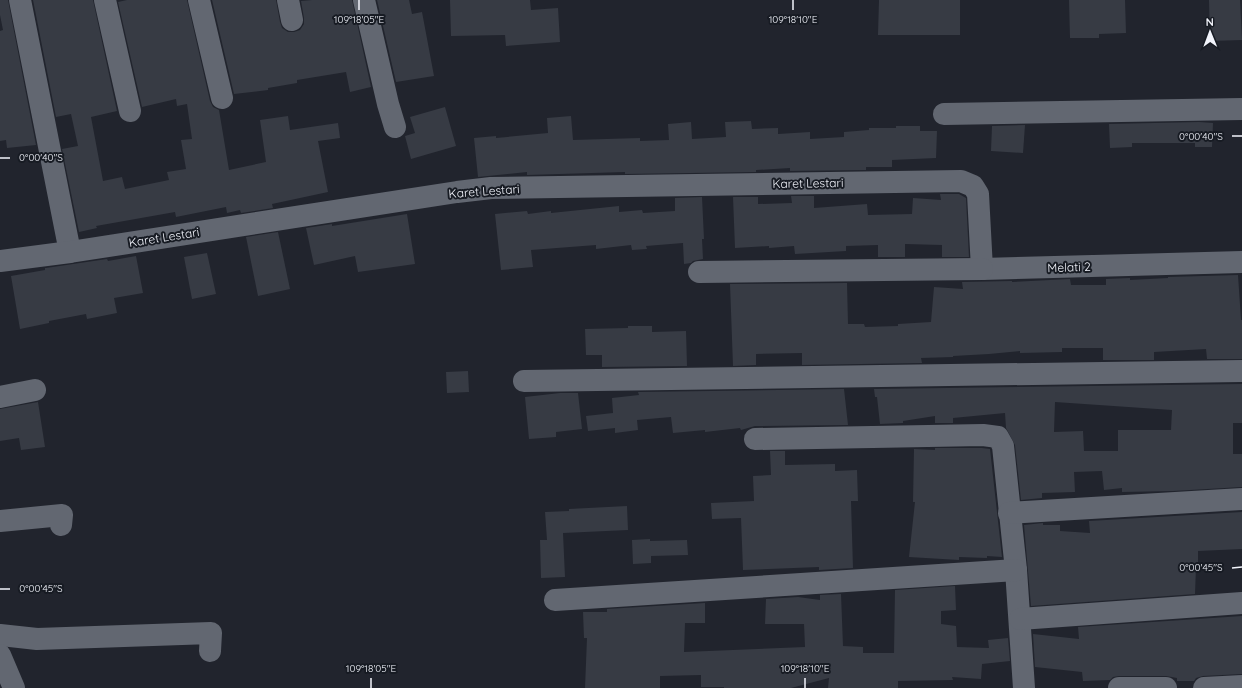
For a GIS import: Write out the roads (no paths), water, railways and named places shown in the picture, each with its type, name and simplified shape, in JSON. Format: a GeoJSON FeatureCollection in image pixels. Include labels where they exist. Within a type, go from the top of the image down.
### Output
{"type":"FeatureCollection","features":[{"type":"Feature","properties":{"kind":"street"},"geometry":{"type":"LineString","coordinates":[[20,0],[70,252]]}},
{"type":"Feature","properties":{"kind":"street"},"geometry":{"type":"LineString","coordinates":[[105,0],[130,111]]}},
{"type":"Feature","properties":{"kind":"street"},"geometry":{"type":"LineString","coordinates":[[199,0],[222,98]]}},
{"type":"Feature","properties":{"kind":"street"},"geometry":{"type":"LineString","coordinates":[[364,0],[388,104],[395,127]]}},
{"type":"Feature","properties":{"kind":"street"},"geometry":{"type":"LineString","coordinates":[[944,114],[1242,109]]}},
{"type":"Feature","properties":{"kind":"street","name":"Karet Lestari"},"geometry":{"type":"LineString","coordinates":[[0,261],[70,252],[491,188],[961,181],[973,186],[978,194],[982,269]]}},
{"type":"Feature","properties":{"kind":"street","name":"Melati 2"},"geometry":{"type":"LineString","coordinates":[[699,272],[982,269],[1242,262]]}},
{"type":"Feature","properties":{"kind":"street"},"geometry":{"type":"LineString","coordinates":[[524,381],[1242,371]]}},
{"type":"Feature","properties":{"kind":"street"},"geometry":{"type":"LineString","coordinates":[[0,397],[35,390]]}},
{"type":"Feature","properties":{"kind":"street"},"geometry":{"type":"LineString","coordinates":[[755,439],[983,435],[998,437],[1002,446],[1016,570],[1024,688]]}},
{"type":"Feature","properties":{"kind":"street"},"geometry":{"type":"LineString","coordinates":[[1009,513],[1242,499]]}},
{"type":"Feature","properties":{"kind":"street"},"geometry":{"type":"LineString","coordinates":[[0,522],[62,515],[61,525]]}},
{"type":"Feature","properties":{"kind":"street"},"geometry":{"type":"LineString","coordinates":[[555,600],[1016,570]]}},
{"type":"Feature","properties":{"kind":"street"},"geometry":{"type":"LineString","coordinates":[[1020,619],[1242,603]]}},
{"type":"Feature","properties":{"kind":"street"},"geometry":{"type":"LineString","coordinates":[[0,635],[37,639],[210,634],[210,651]]}},
{"type":"Feature","properties":{"kind":"street"},"geometry":{"type":"LineString","coordinates":[[0,655],[14,688]]}},
{"type":"Feature","properties":{"kind":"street"},"geometry":{"type":"LineString","coordinates":[[1204,688],[1242,686]]}},
{"type":"Feature","properties":{"kind":"street"},"geometry":{"type":"LineString","coordinates":[[1119,688],[1166,688]]}}]}
